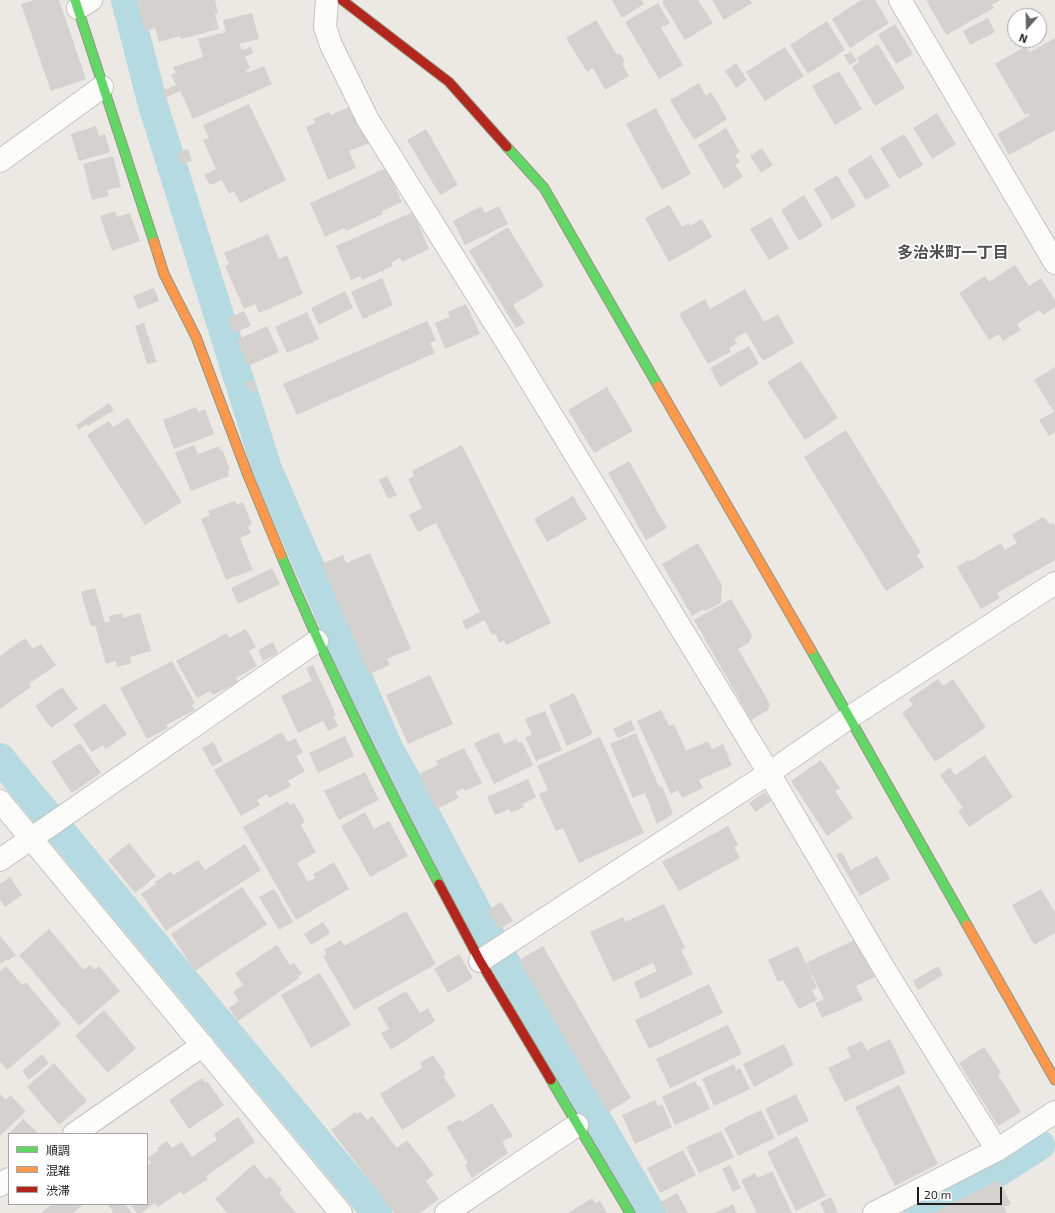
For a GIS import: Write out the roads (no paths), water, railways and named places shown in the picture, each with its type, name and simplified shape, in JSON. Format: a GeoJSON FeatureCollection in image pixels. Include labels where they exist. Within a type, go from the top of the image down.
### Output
{"type":"FeatureCollection","features":[{"type":"Feature","properties":{"kind":"street"},"geometry":{"type":"LineString","coordinates":[[327,0],[325,27],[331,45],[368,120],[516,357],[769,773],[884,967],[998,1150]]}},
{"type":"Feature","properties":{"kind":"street"},"geometry":{"type":"LineString","coordinates":[[342,0],[448,82],[544,188],[850,717],[1055,1080]]}},
{"type":"Feature","properties":{"kind":"street"},"geometry":{"type":"LineString","coordinates":[[900,0],[1055,263]]}},
{"type":"Feature","properties":{"kind":"street"},"geometry":{"type":"LineString","coordinates":[[81,3],[102,87],[164,274],[196,337],[249,478],[317,641],[382,776],[577,1124],[630,1213]]}},
{"type":"Feature","properties":{"kind":"street"},"geometry":{"type":"LineString","coordinates":[[0,161],[102,87]]}},
{"type":"Feature","properties":{"kind":"street"},"geometry":{"type":"LineString","coordinates":[[484,959],[769,773],[850,717],[1055,584]]}},
{"type":"Feature","properties":{"kind":"street"},"geometry":{"type":"LineString","coordinates":[[0,860],[317,641]]}},
{"type":"Feature","properties":{"kind":"street"},"geometry":{"type":"LineString","coordinates":[[0,802],[36,835],[203,1045],[341,1213]]}},
{"type":"Feature","properties":{"kind":"street"},"geometry":{"type":"LineString","coordinates":[[75,1133],[203,1045]]}},
{"type":"Feature","properties":{"kind":"street"},"geometry":{"type":"LineString","coordinates":[[874,1213],[998,1150],[1055,1112]]}},
{"type":"Feature","properties":{"kind":"street"},"geometry":{"type":"LineString","coordinates":[[446,1213],[577,1124]]}},
{"type":"Feature","properties":{"kind":"waterway"},"geometry":{"type":"LineString","coordinates":[[126,0],[153,105],[267,469],[388,748],[491,938],[651,1213]]}},
{"type":"Feature","properties":{"kind":"waterway"},"geometry":{"type":"LineString","coordinates":[[0,758],[377,1213]]}},
{"type":"Feature","properties":{"kind":"waterway"},"geometry":{"type":"LineString","coordinates":[[919,1213],[990,1177],[1040,1145]]}},
{"type":"Feature","properties":{"kind":"district","name":"多治米町一丁目"},"geometry":{"type":"Point","coordinates":[953,253]}}]}
